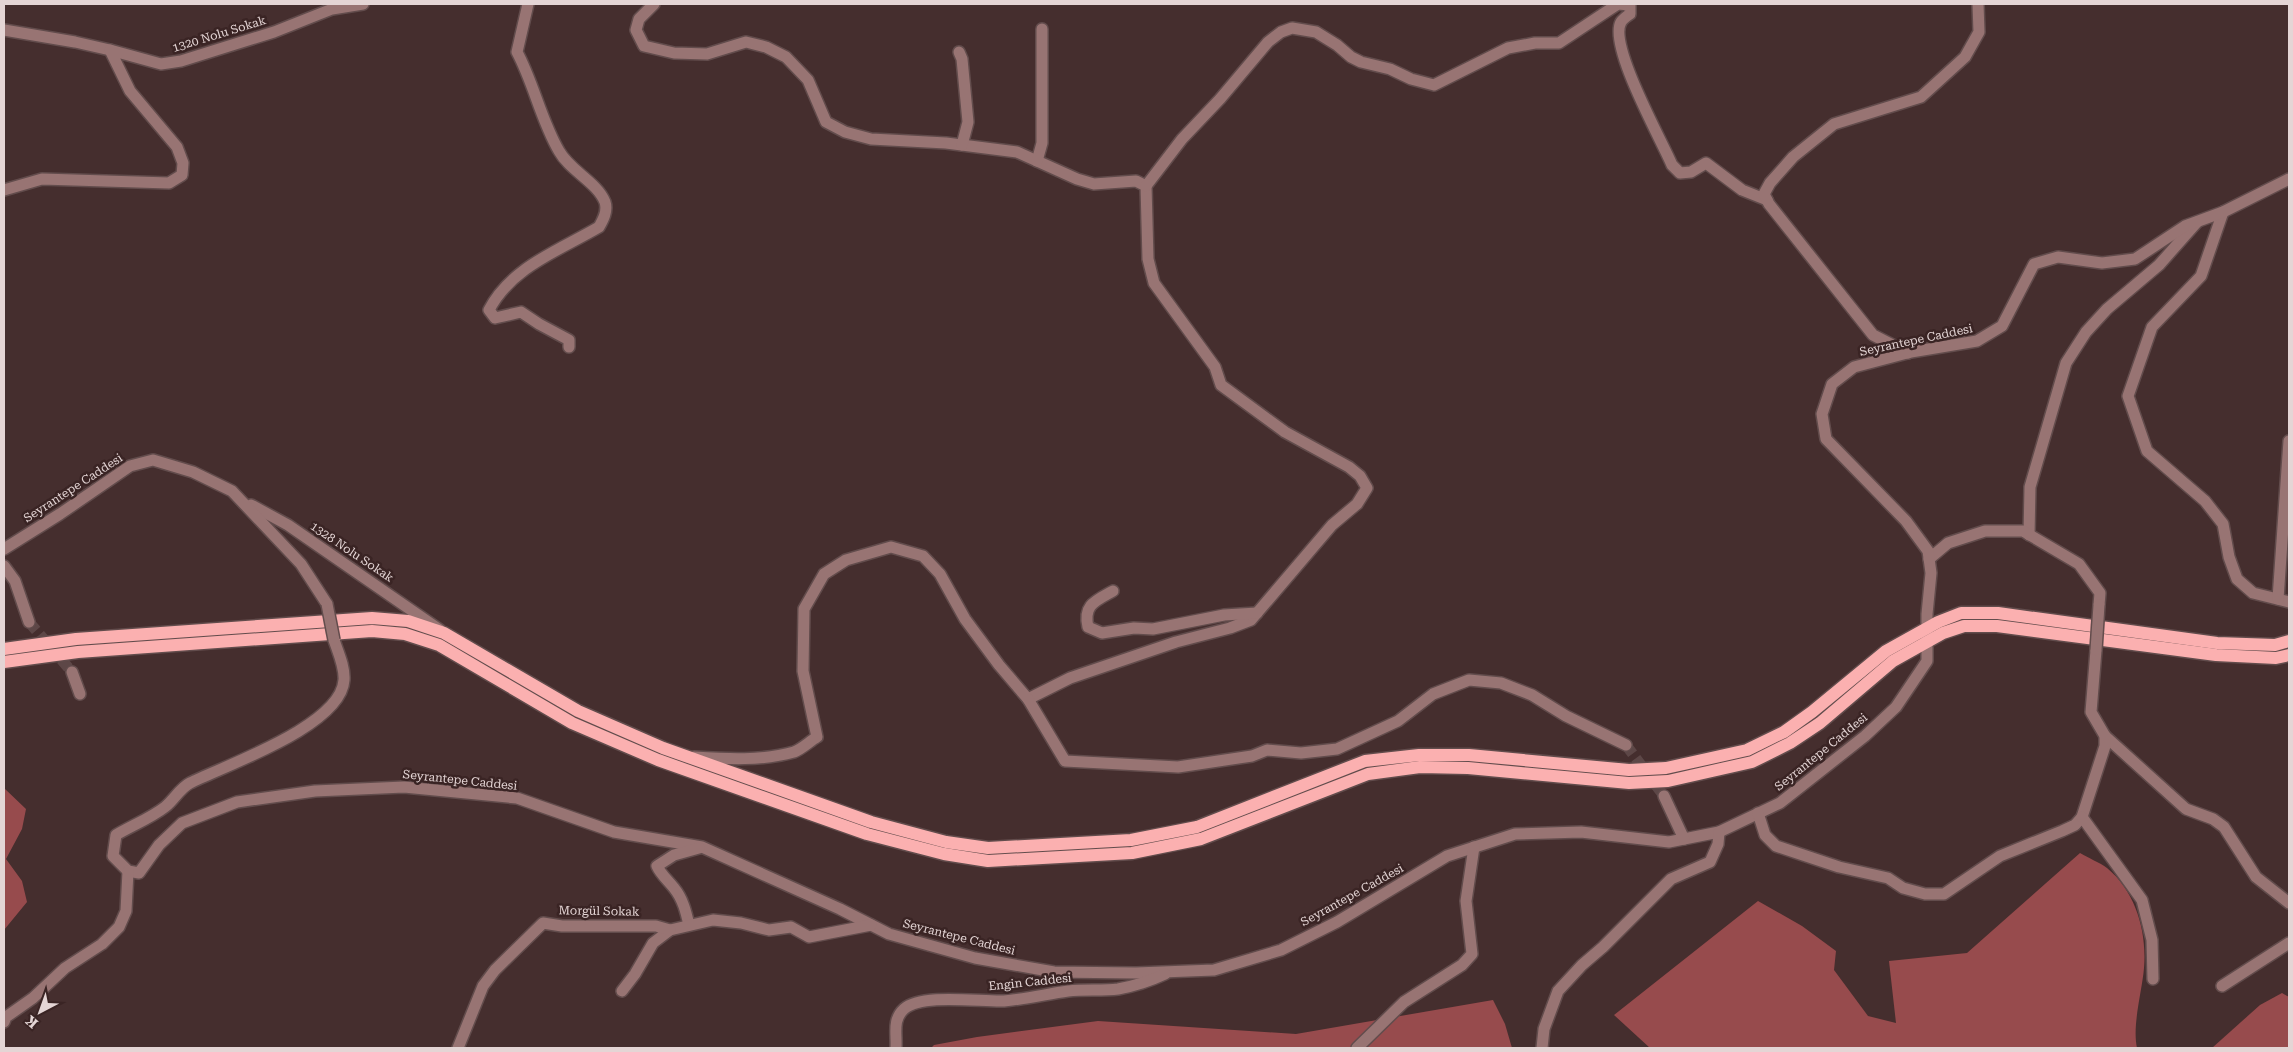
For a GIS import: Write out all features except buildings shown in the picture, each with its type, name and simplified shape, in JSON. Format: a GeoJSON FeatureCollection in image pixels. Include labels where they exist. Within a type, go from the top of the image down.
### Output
{"type":"FeatureCollection","features":[{"type":"Feature","properties":{"kind":"main road"},"geometry":{"type":"LineString","coordinates":[[4,649],[76,639],[372,618],[408,621],[447,634],[578,711],[687,756],[870,822],[946,842],[988,848],[1130,840],[1197,826],[1365,761],[1419,755],[1468,755],[1630,770],[1666,768],[1747,750],[1784,732],[1812,712],[1886,650],[1927,628],[1961,613],[1998,613],[2217,643],[2275,645],[2289,641]]}},
{"type":"Feature","properties":{"kind":"main road"},"geometry":{"type":"LineString","coordinates":[[4,662],[78,652],[362,631],[405,634],[439,645],[572,723],[658,760],[867,834],[944,854],[988,861],[1132,853],[1201,839],[1377,772],[1420,768],[1468,768],[1629,783],[1668,781],[1752,762],[1790,743],[1812,728],[1893,661],[1943,634],[1964,626],[1997,626],[2216,655],[2276,658],[2289,655]]}},
{"type":"Feature","properties":{"kind":"street","name":"1320 Nolu Sokak"},"geometry":{"type":"LineString","coordinates":[[4,30],[75,42],[161,64],[181,62],[274,32],[332,9],[363,4]]}},
{"type":"Feature","properties":{"kind":"street"},"geometry":{"type":"LineString","coordinates":[[528,4],[517,52],[529,74],[560,153],[576,172],[597,189],[606,203],[605,217],[599,227],[526,267],[495,298],[489,310],[495,318],[521,312],[551,331],[564,336],[569,340],[568,347]]}},
{"type":"Feature","properties":{"kind":"street"},"geometry":{"type":"LineString","coordinates":[[654,4],[640,19],[636,30],[644,46],[674,53],[707,54],[746,42],[766,47],[786,57],[808,80],[826,122],[845,132],[871,139],[962,145],[1018,152],[1076,179],[1094,184],[1136,181],[1146,186]]}},
{"type":"Feature","properties":{"kind":"street"},"geometry":{"type":"LineString","coordinates":[[1028,699],[1070,678],[1176,642],[1230,628],[1251,620],[1332,526],[1357,504],[1367,488],[1360,476],[1349,467],[1285,432],[1221,385],[1215,367],[1154,283],[1148,259],[1146,186],[1182,139],[1220,99],[1268,42],[1280,32],[1292,28],[1316,32],[1361,62],[1390,69],[1411,79],[1434,84],[1508,48],[1535,43],[1559,43],[1618,4],[1630,5],[1630,14],[1621,22],[1619,34],[1631,77],[1672,165],[1680,173],[1691,172],[1706,163],[1742,190],[1767,200]]}},
{"type":"Feature","properties":{"kind":"street"},"geometry":{"type":"LineString","coordinates":[[1908,353],[1873,335],[1764,194],[1770,183],[1793,157],[1834,124],[1921,97],[1965,57],[1979,32],[1978,4]]}},
{"type":"Feature","properties":{"kind":"street"},"geometry":{"type":"LineString","coordinates":[[1037,161],[1042,143],[1042,29]]}},
{"type":"Feature","properties":{"kind":"street"},"geometry":{"type":"LineString","coordinates":[[4,190],[42,179],[169,183],[182,175],[183,163],[177,147],[130,91],[110,50]]}},
{"type":"Feature","properties":{"kind":"street"},"geometry":{"type":"LineString","coordinates":[[958,52],[962,59],[968,122],[962,145]]}},
{"type":"Feature","properties":{"kind":"street","name":"Seyrantepe Caddesi"},"geometry":{"type":"LineString","coordinates":[[4,549],[60,514],[130,466],[153,460],[193,472],[232,491],[301,564],[328,604],[344,681],[339,696],[314,722],[272,746],[187,784],[165,807],[116,835],[113,856],[128,871],[139,873],[159,845],[182,823],[237,802],[315,791],[404,787],[517,798],[614,832],[702,847],[889,934],[975,958],[1054,972],[1214,970],[1281,950],[1337,922],[1447,856],[1515,834],[1581,832],[1669,842],[1719,832],[1780,803],[1865,736],[1896,707],[1927,661],[1931,573],[1928,551],[1906,521],[1826,439],[1822,414],[1832,384],[1854,367],[1908,353],[1978,341],[2002,326],[2034,264],[2058,257],[2102,263],[2135,259],[2185,226],[2223,212],[2289,179]]}},
{"type":"Feature","properties":{"kind":"street"},"geometry":{"type":"LineString","coordinates":[[2223,212],[2201,276],[2152,327],[2128,396],[2147,450],[2205,501],[2223,524],[2229,557],[2238,579],[2253,593],[2284,600],[2289,441]]}},
{"type":"Feature","properties":{"kind":"street"},"geometry":{"type":"LineString","coordinates":[[2028,535],[2030,487],[2066,363],[2091,326],[2107,309],[2159,264],[2197,222]]}},
{"type":"Feature","properties":{"kind":"street","name":"1328 Nolu Sokak"},"geometry":{"type":"LineString","coordinates":[[239,498],[288,526],[447,634]]}},
{"type":"Feature","properties":{"kind":"street"},"geometry":{"type":"LineString","coordinates":[[1929,559],[1948,543],[1985,531],[2023,532],[2079,564],[2100,593],[2091,712],[2105,736],[2186,809],[2213,819],[2224,827],[2256,877],[2289,903]]}},
{"type":"Feature","properties":{"kind":"street"},"geometry":{"type":"LineString","coordinates":[[687,756],[726,759],[762,758],[796,751],[817,737],[803,671],[804,609],[824,574],[846,560],[891,547],[923,556],[940,574],[965,619],[999,665],[1028,699],[1065,761],[1178,767],[1252,756],[1266,750],[1301,753],[1337,749],[1398,721],[1433,694],[1469,680],[1501,683],[1532,695],[1566,716],[1626,744]]}},
{"type":"Feature","properties":{"kind":"street"},"geometry":{"type":"LineString","coordinates":[[4,566],[14,582],[29,622]]}},
{"type":"Feature","properties":{"kind":"street"},"geometry":{"type":"LineString","coordinates":[[1113,591],[1092,602],[1086,616],[1088,627],[1102,632],[1134,628],[1153,629],[1224,615],[1257,613]]}},
{"type":"Feature","properties":{"kind":"street"},"geometry":{"type":"LineString","coordinates":[[72,672],[80,694]]}},
{"type":"Feature","properties":{"kind":"street"},"geometry":{"type":"LineString","coordinates":[[1758,813],[1765,835],[1776,846],[1838,867],[1888,878],[1903,888],[1925,894],[1944,894],[2000,856],[2075,825],[2082,816],[2105,746],[2105,736]]}},
{"type":"Feature","properties":{"kind":"street"},"geometry":{"type":"LineString","coordinates":[[1664,796],[1684,839]]}},
{"type":"Feature","properties":{"kind":"street"},"geometry":{"type":"LineString","coordinates":[[2082,816],[2142,900],[2152,940],[2153,979]]}},
{"type":"Feature","properties":{"kind":"street"},"geometry":{"type":"LineString","coordinates":[[1542,1048],[1544,1029],[1558,991],[1670,879],[1710,862],[1716,850],[1719,832]]}},
{"type":"Feature","properties":{"kind":"street"},"geometry":{"type":"LineString","coordinates":[[689,925],[684,904],[657,866],[674,854],[702,847]]}},
{"type":"Feature","properties":{"kind":"street"},"geometry":{"type":"LineString","coordinates":[[1357,1048],[1404,1002],[1462,965],[1472,954],[1466,901],[1474,847]]}},
{"type":"Feature","properties":{"kind":"street"},"geometry":{"type":"LineString","coordinates":[[4,1022],[6,1017],[34,998],[65,968],[102,944],[119,927],[126,911],[128,871]]}},
{"type":"Feature","properties":{"kind":"street"},"geometry":{"type":"LineString","coordinates":[[622,991],[635,974],[653,943],[670,930],[713,920],[742,923],[769,930],[791,927],[809,937],[871,925]]}},
{"type":"Feature","properties":{"kind":"street","name":"Morgül Sokak"},"geometry":{"type":"LineString","coordinates":[[458,1048],[483,986],[495,970],[543,923],[562,926],[656,926],[670,930]]}},
{"type":"Feature","properties":{"kind":"street"},"geometry":{"type":"LineString","coordinates":[[2222,986],[2289,943]]}},
{"type":"Feature","properties":{"kind":"street","name":"Engin Caddesi"},"geometry":{"type":"LineString","coordinates":[[896,1048],[895,1022],[905,1008],[917,1003],[949,998],[978,1001],[1006,1000],[1071,991],[1117,989],[1145,983],[1171,972]]}},
{"type":"Feature","properties":{"kind":"shaded area"},"geometry":{"type":"Polygon","coordinates":[[[4,788],[26,809],[22,829],[6,859],[22,881],[27,902],[4,930],[4,788]]]}},
{"type":"Feature","properties":{"kind":"shaded area"},"geometry":{"type":"Polygon","coordinates":[[[2080,853],[2107,868],[2117,878],[2138,914],[2144,941],[2144,968],[2136,1019],[2137,1048],[1650,1048],[1614,1015],[1758,901],[1802,926],[1836,951],[1834,970],[1868,1016],[1896,1023],[1889,961],[1967,953],[2080,853]]]}},
{"type":"Feature","properties":{"kind":"shaded area"},"geometry":{"type":"Polygon","coordinates":[[[2282,993],[2289,997],[2289,1048],[2212,1048],[2260,1005],[2282,993]]]}},
{"type":"Feature","properties":{"kind":"shaded area"},"geometry":{"type":"Polygon","coordinates":[[[1493,1000],[1505,1024],[1512,1048],[931,1048],[934,1045],[977,1037],[1098,1021],[1296,1034],[1493,1000]]]}},
{"type":"Feature","properties":{"kind":"tunnel"},"geometry":{"type":"LineString","coordinates":[[29,622],[72,672]]}},
{"type":"Feature","properties":{"kind":"tunnel"},"geometry":{"type":"LineString","coordinates":[[1626,745],[1664,796]]}}]}
